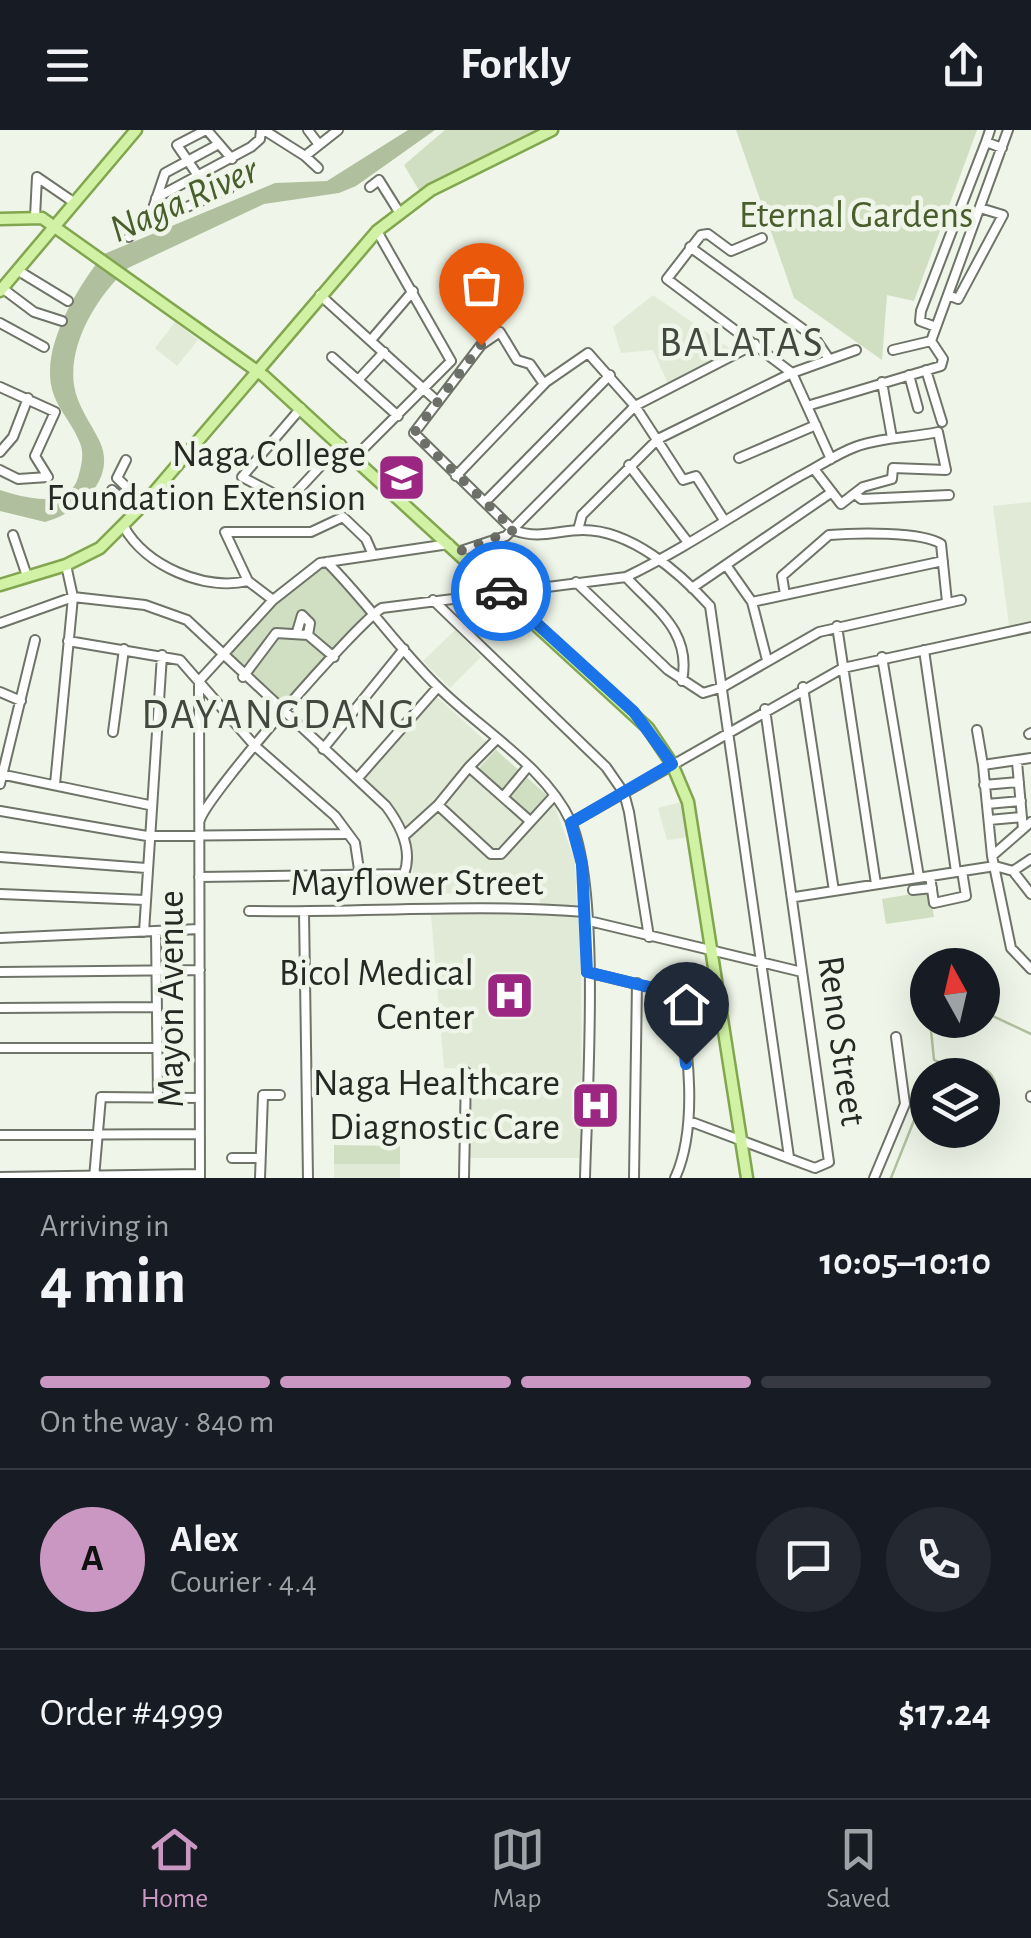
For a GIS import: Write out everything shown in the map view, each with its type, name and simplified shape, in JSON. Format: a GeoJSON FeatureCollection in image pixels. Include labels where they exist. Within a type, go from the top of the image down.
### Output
{"type":"FeatureCollection","features":[{"type":"Feature","properties":{"kind":"main road"},"geometry":{"type":"LineString","coordinates":[[1,289],[136,130]]}},
{"type":"Feature","properties":{"kind":"main road"},"geometry":{"type":"LineString","coordinates":[[0,585],[66,565],[100,548],[161,485],[377,230],[398,212],[472,168],[552,130]]}},
{"type":"Feature","properties":{"kind":"main road"},"geometry":{"type":"LineString","coordinates":[[0,219],[35,217],[53,225],[258,371],[634,712],[672,764],[688,802],[744,1178]]}},
{"type":"Feature","properties":{"kind":"street"},"geometry":{"type":"LineString","coordinates":[[212,196],[202,176],[177,145],[207,130],[232,159]]}},
{"type":"Feature","properties":{"kind":"street"},"geometry":{"type":"LineString","coordinates":[[156,198],[232,159],[260,139],[262,130],[318,168]]}},
{"type":"Feature","properties":{"kind":"street"},"geometry":{"type":"LineString","coordinates":[[308,130],[316,142]]}},
{"type":"Feature","properties":{"kind":"street"},"geometry":{"type":"LineString","coordinates":[[304,156],[316,142],[338,130]]}},
{"type":"Feature","properties":{"kind":"street"},"geometry":{"type":"LineString","coordinates":[[936,327],[919,317],[990,130]]}},
{"type":"Feature","properties":{"kind":"street"},"geometry":{"type":"LineString","coordinates":[[930,341],[1008,130]]}},
{"type":"Feature","properties":{"kind":"street"},"geometry":{"type":"LineString","coordinates":[[986,142],[1002,148]]}},
{"type":"Feature","properties":{"kind":"street"},"geometry":{"type":"LineString","coordinates":[[130,237],[149,220],[163,175],[219,144]]}},
{"type":"Feature","properties":{"kind":"street"},"geometry":{"type":"LineString","coordinates":[[35,217],[37,177],[54,184],[72,201]]}},
{"type":"Feature","properties":{"kind":"street"},"geometry":{"type":"LineString","coordinates":[[370,186],[379,180],[398,212]]}},
{"type":"Feature","properties":{"kind":"street"},"geometry":{"type":"LineString","coordinates":[[175,212],[230,189]]}},
{"type":"Feature","properties":{"kind":"street"},"geometry":{"type":"LineString","coordinates":[[931,284],[958,300],[1002,215],[960,208]]}},
{"type":"Feature","properties":{"kind":"street"},"geometry":{"type":"LineString","coordinates":[[973,225],[995,232]]}},
{"type":"Feature","properties":{"kind":"street"},"geometry":{"type":"LineString","coordinates":[[355,457],[452,361],[377,230]]}},
{"type":"Feature","properties":{"kind":"street"},"geometry":{"type":"LineString","coordinates":[[762,238],[731,251],[708,234],[690,247],[667,279],[792,374],[831,460]]}},
{"type":"Feature","properties":{"kind":"street"},"geometry":{"type":"LineString","coordinates":[[690,247],[814,337],[830,359]]}},
{"type":"Feature","properties":{"kind":"street"},"geometry":{"type":"LineString","coordinates":[[962,256],[978,263]]}},
{"type":"Feature","properties":{"kind":"street"},"geometry":{"type":"LineString","coordinates":[[16,270],[68,301]]}},
{"type":"Feature","properties":{"kind":"street"},"geometry":{"type":"LineString","coordinates":[[957,272],[970,278]]}},
{"type":"Feature","properties":{"kind":"street"},"geometry":{"type":"LineString","coordinates":[[1,289],[34,312],[62,321]]}},
{"type":"Feature","properties":{"kind":"street"},"geometry":{"type":"LineString","coordinates":[[371,340],[413,290]]}},
{"type":"Feature","properties":{"kind":"street"},"geometry":{"type":"LineString","coordinates":[[320,295],[438,402]]}},
{"type":"Feature","properties":{"kind":"street"},"geometry":{"type":"LineString","coordinates":[[0,322],[44,347]]}},
{"type":"Feature","properties":{"kind":"street"},"geometry":{"type":"LineString","coordinates":[[544,384],[530,364],[517,360],[500,332],[481,345],[414,433],[514,530],[530,536],[578,530],[624,537],[710,606],[789,1157]]}},
{"type":"Feature","properties":{"kind":"street"},"geometry":{"type":"LineString","coordinates":[[892,350],[930,341]]}},
{"type":"Feature","properties":{"kind":"street"},"geometry":{"type":"LineString","coordinates":[[807,406],[944,363],[930,341]]}},
{"type":"Feature","properties":{"kind":"street"},"geometry":{"type":"LineString","coordinates":[[199,681],[273,600],[327,562],[453,548],[514,530],[636,406],[755,344]]}},
{"type":"Feature","properties":{"kind":"street"},"geometry":{"type":"LineString","coordinates":[[578,530],[582,515],[658,439],[792,374],[856,350]]}},
{"type":"Feature","properties":{"kind":"street"},"geometry":{"type":"LineString","coordinates":[[358,380],[384,352]]}},
{"type":"Feature","properties":{"kind":"street"},"geometry":{"type":"LineString","coordinates":[[456,476],[544,384],[582,354],[594,356],[636,406],[683,480],[696,476],[724,520]]}},
{"type":"Feature","properties":{"kind":"street"},"geometry":{"type":"LineString","coordinates":[[332,357],[398,416]]}},
{"type":"Feature","properties":{"kind":"street"},"geometry":{"type":"LineString","coordinates":[[926,370],[942,422]]}},
{"type":"Feature","properties":{"kind":"street"},"geometry":{"type":"LineString","coordinates":[[485,502],[610,375]]}},
{"type":"Feature","properties":{"kind":"street"},"geometry":{"type":"LineString","coordinates":[[908,376],[918,408]]}},
{"type":"Feature","properties":{"kind":"street"},"geometry":{"type":"LineString","coordinates":[[882,382],[892,438]]}},
{"type":"Feature","properties":{"kind":"street"},"geometry":{"type":"LineString","coordinates":[[0,388],[55,412],[35,456],[48,474],[18,479],[0,470]]}},
{"type":"Feature","properties":{"kind":"street"},"geometry":{"type":"LineString","coordinates":[[0,452],[14,437],[28,398]]}},
{"type":"Feature","properties":{"kind":"street"},"geometry":{"type":"LineString","coordinates":[[300,408],[242,477],[288,501],[341,444]]}},
{"type":"Feature","properties":{"kind":"street"},"geometry":{"type":"LineString","coordinates":[[739,458],[816,425]]}},
{"type":"Feature","properties":{"kind":"street"},"geometry":{"type":"LineString","coordinates":[[200,820],[205,805],[255,746],[372,614],[382,608],[626,576],[658,561],[687,541],[814,469],[854,447],[938,432],[946,470],[896,467],[892,479],[863,487],[841,504],[814,469]]}},
{"type":"Feature","properties":{"kind":"street"},"geometry":{"type":"LineString","coordinates":[[126,460],[117,478],[140,508]]}},
{"type":"Feature","properties":{"kind":"street"},"geometry":{"type":"LineString","coordinates":[[629,465],[687,541]]}},
{"type":"Feature","properties":{"kind":"street"},"geometry":{"type":"LineString","coordinates":[[112,490],[140,508]]}},
{"type":"Feature","properties":{"kind":"street"},"geometry":{"type":"LineString","coordinates":[[692,588],[832,492]]}},
{"type":"Feature","properties":{"kind":"street"},"geometry":{"type":"LineString","coordinates":[[856,494],[861,499],[949,495]]}},
{"type":"Feature","properties":{"kind":"street"},"geometry":{"type":"LineString","coordinates":[[273,600],[248,580],[225,532],[300,533],[343,516],[366,538],[373,555]]}},
{"type":"Feature","properties":{"kind":"street"},"geometry":{"type":"LineString","coordinates":[[124,527],[141,552],[158,564],[222,584],[248,580]]}},
{"type":"Feature","properties":{"kind":"street"},"geometry":{"type":"LineString","coordinates":[[13,535],[27,576]]}},
{"type":"Feature","properties":{"kind":"street"},"geometry":{"type":"LineString","coordinates":[[785,595],[782,576],[829,535],[932,538],[941,544],[947,602]]}},
{"type":"Feature","properties":{"kind":"street"},"geometry":{"type":"LineString","coordinates":[[336,572],[343,560]]}},
{"type":"Feature","properties":{"kind":"street"},"geometry":{"type":"LineString","coordinates":[[752,602],[943,561]]}},
{"type":"Feature","properties":{"kind":"street"},"geometry":{"type":"LineString","coordinates":[[327,562],[438,688],[528,768],[554,796],[571,823],[582,864],[585,916],[584,1178]]}},
{"type":"Feature","properties":{"kind":"street"},"geometry":{"type":"LineString","coordinates":[[54,784],[73,597],[66,565]]}},
{"type":"Feature","properties":{"kind":"street"},"geometry":{"type":"LineString","coordinates":[[726,565],[752,602],[766,660]]}},
{"type":"Feature","properties":{"kind":"street"},"geometry":{"type":"LineString","coordinates":[[626,576],[674,624],[680,639],[682,681]]}},
{"type":"Feature","properties":{"kind":"street"},"geometry":{"type":"LineString","coordinates":[[576,582],[682,681],[703,693],[723,687],[766,660],[837,626],[961,600]]}},
{"type":"Feature","properties":{"kind":"street"},"geometry":{"type":"LineString","coordinates":[[0,623],[73,597],[145,605],[179,617],[198,628],[243,676],[386,806],[404,836],[404,874],[198,877]]}},
{"type":"Feature","properties":{"kind":"street"},"geometry":{"type":"LineString","coordinates":[[433,600],[606,767],[624,793],[649,937]]}},
{"type":"Feature","properties":{"kind":"street"},"geometry":{"type":"LineString","coordinates":[[297,632],[302,615],[310,623],[308,635]]}},
{"type":"Feature","properties":{"kind":"street"},"geometry":{"type":"LineString","coordinates":[[837,626],[876,884]]}},
{"type":"Feature","properties":{"kind":"street"},"geometry":{"type":"LineString","coordinates":[[571,823],[803,687],[844,668],[1029,628]]}},
{"type":"Feature","properties":{"kind":"street"},"geometry":{"type":"LineString","coordinates":[[243,676],[272,644],[273,635],[308,635],[334,657]]}},
{"type":"Feature","properties":{"kind":"street"},"geometry":{"type":"LineString","coordinates":[[35,640],[1,778],[54,784],[149,804]]}},
{"type":"Feature","properties":{"kind":"street"},"geometry":{"type":"LineString","coordinates":[[68,642],[162,654],[180,660],[255,746],[334,816],[356,843],[360,876]]}},
{"type":"Feature","properties":{"kind":"street"},"geometry":{"type":"LineString","coordinates":[[113,732],[124,649]]}},
{"type":"Feature","properties":{"kind":"street"},"geometry":{"type":"LineString","coordinates":[[324,749],[404,649]]}},
{"type":"Feature","properties":{"kind":"street"},"geometry":{"type":"LineString","coordinates":[[924,650],[966,896],[934,904],[930,876]]}},
{"type":"Feature","properties":{"kind":"street"},"geometry":{"type":"LineString","coordinates":[[144,932],[149,804],[162,654]]}},
{"type":"Feature","properties":{"kind":"street"},"geometry":{"type":"LineString","coordinates":[[882,657],[919,878]]}},
{"type":"Feature","properties":{"kind":"street","name":"Mayon Avenue"},"geometry":{"type":"LineString","coordinates":[[199,681],[200,1176]]}},
{"type":"Feature","properties":{"kind":"street"},"geometry":{"type":"LineString","coordinates":[[803,687],[834,891]]}},
{"type":"Feature","properties":{"kind":"street"},"geometry":{"type":"LineString","coordinates":[[357,779],[438,688]]}},
{"type":"Feature","properties":{"kind":"street"},"geometry":{"type":"LineString","coordinates":[[0,692],[21,701]]}},
{"type":"Feature","properties":{"kind":"street","name":"Reno Street"},"geometry":{"type":"LineString","coordinates":[[689,1121],[819,1168],[830,1156],[765,710]]}},
{"type":"Feature","properties":{"kind":"street"},"geometry":{"type":"LineString","coordinates":[[978,730],[992,856],[1012,948],[1031,970]]}},
{"type":"Feature","properties":{"kind":"street"},"geometry":{"type":"LineString","coordinates":[[0,736],[12,741]]}},
{"type":"Feature","properties":{"kind":"street"},"geometry":{"type":"LineString","coordinates":[[404,836],[438,805],[496,740]]}},
{"type":"Feature","properties":{"kind":"street"},"geometry":{"type":"LineString","coordinates":[[983,766],[1031,758]]}},
{"type":"Feature","properties":{"kind":"street"},"geometry":{"type":"LineString","coordinates":[[1016,762],[1026,823]]}},
{"type":"Feature","properties":{"kind":"street"},"geometry":{"type":"LineString","coordinates":[[468,767],[530,821]]}},
{"type":"Feature","properties":{"kind":"street"},"geometry":{"type":"LineString","coordinates":[[504,798],[528,768]]}},
{"type":"Feature","properties":{"kind":"street"},"geometry":{"type":"LineString","coordinates":[[984,786],[1019,782]]}},
{"type":"Feature","properties":{"kind":"street"},"geometry":{"type":"LineString","coordinates":[[438,805],[491,854],[508,850],[554,796]]}},
{"type":"Feature","properties":{"kind":"street"},"geometry":{"type":"LineString","coordinates":[[987,804],[1021,800]]}},
{"type":"Feature","properties":{"kind":"street"},"geometry":{"type":"LineString","coordinates":[[0,811],[148,836],[345,834]]}},
{"type":"Feature","properties":{"kind":"street"},"geometry":{"type":"LineString","coordinates":[[989,820],[1026,823]]}},
{"type":"Feature","properties":{"kind":"street"},"geometry":{"type":"LineString","coordinates":[[992,856],[1026,823]]}},
{"type":"Feature","properties":{"kind":"street"},"geometry":{"type":"LineString","coordinates":[[0,858],[146,868]]}},
{"type":"Feature","properties":{"kind":"street"},"geometry":{"type":"LineString","coordinates":[[1014,871],[1031,859]]}},
{"type":"Feature","properties":{"kind":"street"},"geometry":{"type":"LineString","coordinates":[[795,897],[995,866],[1014,871],[1031,894]]}},
{"type":"Feature","properties":{"kind":"street"},"geometry":{"type":"LineString","coordinates":[[913,890],[932,888]]}},
{"type":"Feature","properties":{"kind":"street"},"geometry":{"type":"LineString","coordinates":[[0,894],[145,900]]}},
{"type":"Feature","properties":{"kind":"street","name":"Mayflower Street"},"geometry":{"type":"LineString","coordinates":[[249,911],[411,913],[483,907],[585,916],[649,937],[762,966],[802,972]]}},
{"type":"Feature","properties":{"kind":"street"},"geometry":{"type":"LineString","coordinates":[[304,912],[308,1178]]}},
{"type":"Feature","properties":{"kind":"street"},"geometry":{"type":"LineString","coordinates":[[0,938],[199,929]]}},
{"type":"Feature","properties":{"kind":"street"},"geometry":{"type":"LineString","coordinates":[[156,932],[158,1096]]}},
{"type":"Feature","properties":{"kind":"street"},"geometry":{"type":"LineString","coordinates":[[0,972],[200,970]]}},
{"type":"Feature","properties":{"kind":"street"},"geometry":{"type":"LineString","coordinates":[[587,972],[678,994],[685,1028],[689,1121],[685,1153],[675,1178]]}},
{"type":"Feature","properties":{"kind":"street"},"geometry":{"type":"LineString","coordinates":[[634,1178],[637,983]]}},
{"type":"Feature","properties":{"kind":"street"},"geometry":{"type":"LineString","coordinates":[[0,1008],[156,1007]]}},
{"type":"Feature","properties":{"kind":"street"},"geometry":{"type":"LineString","coordinates":[[874,1178],[905,1104],[896,1037]]}},
{"type":"Feature","properties":{"kind":"street"},"geometry":{"type":"LineString","coordinates":[[0,1048],[156,1048]]}},
{"type":"Feature","properties":{"kind":"street"},"geometry":{"type":"LineString","coordinates":[[464,1178],[466,1072]]}},
{"type":"Feature","properties":{"kind":"street"},"geometry":{"type":"LineString","coordinates":[[260,1178],[263,1095],[280,1095]]}},
{"type":"Feature","properties":{"kind":"street"},"geometry":{"type":"LineString","coordinates":[[94,1177],[101,1097],[200,1098]]}},
{"type":"Feature","properties":{"kind":"street"},"geometry":{"type":"LineString","coordinates":[[0,1135],[200,1134]]}},
{"type":"Feature","properties":{"kind":"street"},"geometry":{"type":"LineString","coordinates":[[232,1158],[260,1158]]}},
{"type":"Feature","properties":{"kind":"street"},"geometry":{"type":"LineString","coordinates":[[0,1178],[200,1176]]}},
{"type":"Feature","properties":{"kind":"shaded area"},"geometry":{"type":"Polygon","coordinates":[[[408,130],[435,130],[356,186],[339,193],[264,204],[128,268],[96,306],[81,337],[73,369],[78,400],[104,456],[99,482],[81,503],[45,522],[0,511],[0,490],[46,499],[67,493],[74,486],[82,451],[53,393],[51,358],[68,310],[104,254],[275,183],[327,181],[408,130]]]}},
{"type":"Feature","properties":{"kind":"shaded area"},"geometry":{"type":"Polygon","coordinates":[[[653,295],[735,352],[669,386],[653,350],[621,353],[613,327],[653,295]]]}},
{"type":"Feature","properties":{"kind":"shaded area"},"geometry":{"type":"Polygon","coordinates":[[[175,322],[198,340],[177,366],[155,348],[175,322]]]}},
{"type":"Feature","properties":{"kind":"shaded area"},"geometry":{"type":"Polygon","coordinates":[[[1031,502],[1031,624],[1014,627],[1009,625],[993,506],[1031,502]]]}},
{"type":"Feature","properties":{"kind":"shaded area"},"geometry":{"type":"Polygon","coordinates":[[[455,630],[481,657],[450,688],[423,661],[455,630]]]}},
{"type":"Feature","properties":{"kind":"shaded area"},"geometry":{"type":"Polygon","coordinates":[[[437,697],[553,802],[575,861],[577,909],[540,905],[539,889],[415,895],[410,837],[404,824],[362,780],[437,697]]]}},
{"type":"Feature","properties":{"kind":"shaded area"},"geometry":{"type":"Polygon","coordinates":[[[682,802],[689,837],[667,840],[658,808],[682,802]]]}},
{"type":"Feature","properties":{"kind":"shaded area","name":"Bicol Medical Center"},"geometry":{"type":"Polygon","coordinates":[[[504,911],[576,917],[581,923],[582,1158],[466,1158],[466,1069],[444,1068],[431,915],[504,911]]]}},
{"type":"Feature","properties":{"kind":"shaded area"},"geometry":{"type":"Polygon","coordinates":[[[334,1164],[400,1164],[400,1178],[334,1178],[334,1164]]]}},
{"type":"Feature","properties":{"kind":"green space"},"geometry":{"type":"Polygon","coordinates":[[[445,130],[538,130],[420,192],[404,165],[445,130]]]}},
{"type":"Feature","properties":{"kind":"green space","name":"Eternal Gardens"},"geometry":{"type":"Polygon","coordinates":[[[736,130],[977,130],[914,301],[887,295],[882,360],[794,298],[736,130]]]}},
{"type":"Feature","properties":{"kind":"green space"},"geometry":{"type":"Polygon","coordinates":[[[327,562],[372,614],[284,714],[220,654],[273,600],[327,562]]]}},
{"type":"Feature","properties":{"kind":"green space"},"geometry":{"type":"Polygon","coordinates":[[[496,750],[549,797],[530,816],[479,769],[496,750]]]}},
{"type":"Feature","properties":{"kind":"green space"},"geometry":{"type":"Polygon","coordinates":[[[930,891],[934,917],[886,924],[882,899],[930,891]]]}},
{"type":"Feature","properties":{"kind":"green space"},"geometry":{"type":"Polygon","coordinates":[[[334,1145],[400,1146],[400,1164],[334,1164],[334,1145]]]}},
{"type":"Feature","properties":{"kind":"waterway"},"geometry":{"type":"LineString","coordinates":[[1000,1019],[1031,1034]]}},
{"type":"Feature","properties":{"kind":"waterway"},"geometry":{"type":"LineString","coordinates":[[932,1038],[934,1058]]}},
{"type":"Feature","properties":{"kind":"waterway"},"geometry":{"type":"LineString","coordinates":[[891,1178],[910,1130]]}},
{"type":"Feature","properties":{"kind":"way so far"},"geometry":{"type":"LineString","coordinates":[[481,345],[454,386],[414,433],[514,530],[458,552],[501,591]]}},
{"type":"Feature","properties":{"kind":"place","name":"Naga College Foundation Extension"},"geometry":{"type":"Point","coordinates":[401,477]}},
{"type":"Feature","properties":{"kind":"place","name":"Bicol Medical Center"},"geometry":{"type":"Point","coordinates":[509,996]}},
{"type":"Feature","properties":{"kind":"place","name":"Naga Healthcare Diagnostic Care"},"geometry":{"type":"Point","coordinates":[595,1106]}},
{"type":"Feature","properties":{"kind":"district","name":"BALATAS"},"geometry":{"type":"Point","coordinates":[742,343]}},
{"type":"Feature","properties":{"kind":"district","name":"DAYANGDANG"},"geometry":{"type":"Point","coordinates":[279,715]}},
{"type":"Feature","properties":{"kind":"route"},"geometry":{"type":"LineString","coordinates":[[501,591],[634,712],[657,738],[672,764],[571,823],[582,864],[587,972],[678,994],[685,1028],[686,1064]]}},
{"type":"Feature","properties":{"kind":"water label","name":"Naga River"},"geometry":{"type":"Point","coordinates":[184,200]}}]}
